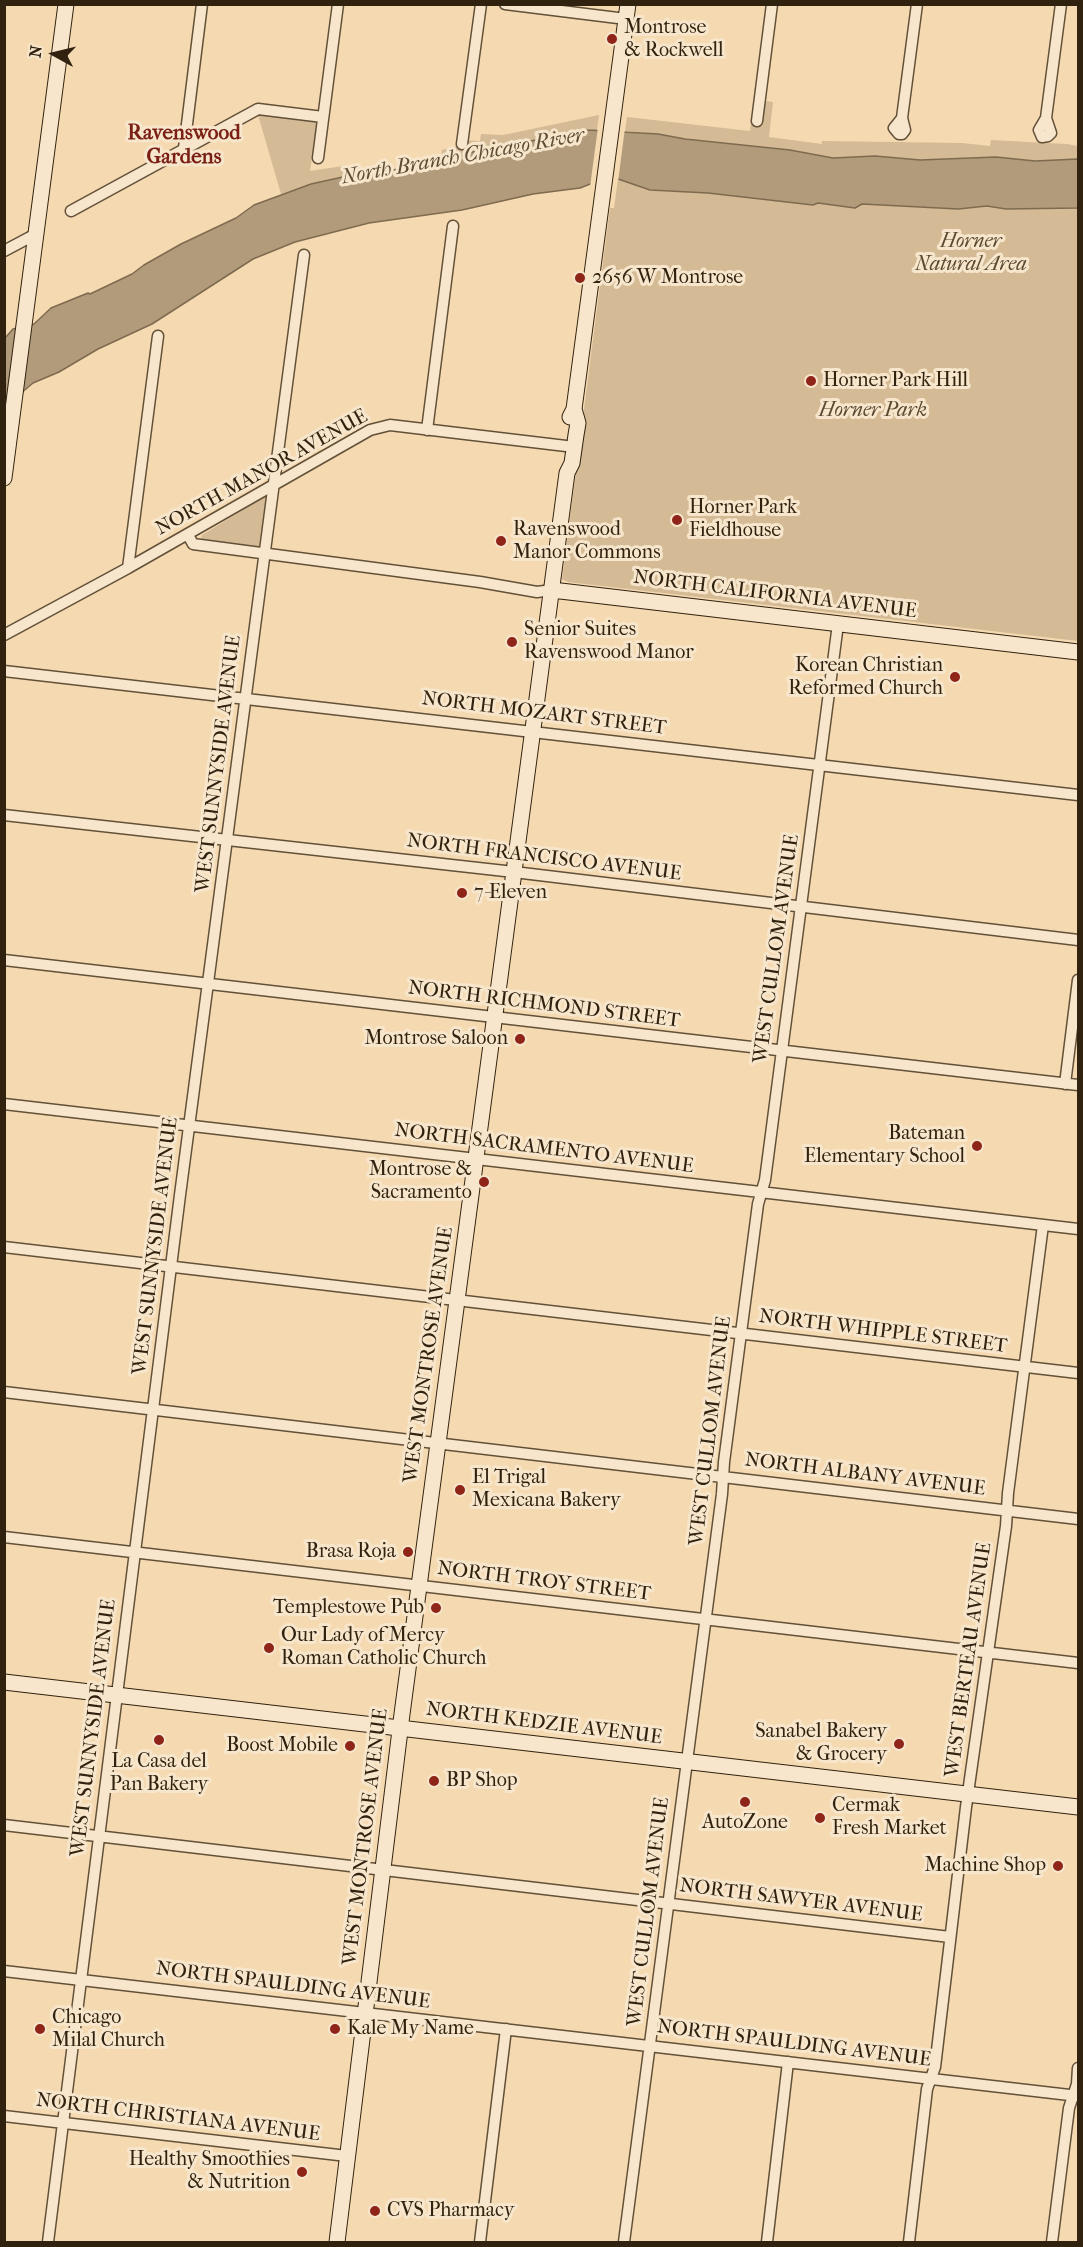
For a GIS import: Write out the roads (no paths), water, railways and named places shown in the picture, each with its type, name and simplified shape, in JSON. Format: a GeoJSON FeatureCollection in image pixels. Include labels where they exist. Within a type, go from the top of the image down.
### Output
{"type":"FeatureCollection","features":[{"type":"Feature","properties":{"kind":"main road"},"geometry":{"type":"LineString","coordinates":[[4,478],[66,4]]}},
{"type":"Feature","properties":{"kind":"main road","name":"WEST MONTROSE AVENUE"},"geometry":{"type":"LineString","coordinates":[[567,473],[562,448],[574,409],[627,11]]}},
{"type":"Feature","properties":{"kind":"main road","name":"WEST MONTROSE AVENUE"},"geometry":{"type":"LineString","coordinates":[[337,2242],[400,1728],[567,473],[572,463],[578,423],[574,409]]}},
{"type":"Feature","properties":{"kind":"main road","name":"NORTH CALIFORNIA AVENUE"},"geometry":{"type":"LineString","coordinates":[[552,590],[1078,652]]}},
{"type":"Feature","properties":{"kind":"main road","name":"NORTH KEDZIE AVENUE"},"geometry":{"type":"LineString","coordinates":[[4,1682],[1078,1808]]}},
{"type":"Feature","properties":{"kind":"street"},"geometry":{"type":"LineString","coordinates":[[184,148],[202,4]]}},
{"type":"Feature","properties":{"kind":"street"},"geometry":{"type":"LineString","coordinates":[[318,158],[338,4]]}},
{"type":"Feature","properties":{"kind":"street"},"geometry":{"type":"LineString","coordinates":[[462,144],[481,4]]}},
{"type":"Feature","properties":{"kind":"street"},"geometry":{"type":"LineString","coordinates":[[505,4],[627,11]]}},
{"type":"Feature","properties":{"kind":"street"},"geometry":{"type":"LineString","coordinates":[[757,122],[772,4]]}},
{"type":"Feature","properties":{"kind":"street"},"geometry":{"type":"LineString","coordinates":[[902,118],[917,4]]}},
{"type":"Feature","properties":{"kind":"street"},"geometry":{"type":"LineString","coordinates":[[1046,118],[1061,4]]}},
{"type":"Feature","properties":{"kind":"street"},"geometry":{"type":"LineString","coordinates":[[71,211],[258,109],[323,117]]}},
{"type":"Feature","properties":{"kind":"street"},"geometry":{"type":"LineString","coordinates":[[427,430],[453,226]]}},
{"type":"Feature","properties":{"kind":"street"},"geometry":{"type":"LineString","coordinates":[[4,251],[36,234]]}},
{"type":"Feature","properties":{"kind":"street","name":"WEST SUNNYSIDE AVENUE"},"geometry":{"type":"LineString","coordinates":[[48,2242],[189,1126],[304,255]]}},
{"type":"Feature","properties":{"kind":"street"},"geometry":{"type":"LineString","coordinates":[[128,568],[158,336]]}},
{"type":"Feature","properties":{"kind":"street","name":"NORTH MANOR AVENUE"},"geometry":{"type":"LineString","coordinates":[[4,635],[188,535],[370,430],[390,425],[562,448]]}},
{"type":"Feature","properties":{"kind":"street","name":"NORTH CALIFORNIA AVENUE"},"geometry":{"type":"LineString","coordinates":[[188,535],[193,544],[264,555],[480,582],[537,592],[552,590]]}},
{"type":"Feature","properties":{"kind":"street","name":"WEST CULLOM AVENUE"},"geometry":{"type":"LineString","coordinates":[[624,2242],[741,1334],[782,1051],[838,624]]}},
{"type":"Feature","properties":{"kind":"street","name":"NORTH MOZART STREET"},"geometry":{"type":"LineString","coordinates":[[4,670],[1078,795]]}},
{"type":"Feature","properties":{"kind":"street","name":"NORTH FRANCISCO AVENUE"},"geometry":{"type":"LineString","coordinates":[[4,815],[514,872],[1078,940]]}},
{"type":"Feature","properties":{"kind":"street","name":"NORTH RICHMOND STREET"},"geometry":{"type":"LineString","coordinates":[[4,960],[1078,1085]]}},
{"type":"Feature","properties":{"kind":"street"},"geometry":{"type":"LineString","coordinates":[[1065,1084],[1078,980]]}},
{"type":"Feature","properties":{"kind":"street","name":"NORTH SACRAMENTO AVENUE"},"geometry":{"type":"LineString","coordinates":[[4,1104],[1078,1229]]}},
{"type":"Feature","properties":{"kind":"street","name":"WEST BERTEAU AVENUE"},"geometry":{"type":"LineString","coordinates":[[909,2242],[927,2089],[935,2067],[968,1794],[1043,1225]]}},
{"type":"Feature","properties":{"kind":"street","name":"NORTH WHIPPLE STREET"},"geometry":{"type":"LineString","coordinates":[[4,1246],[1078,1373]]}},
{"type":"Feature","properties":{"kind":"street","name":"NORTH ALBANY AVENUE"},"geometry":{"type":"LineString","coordinates":[[4,1392],[1078,1519]]}},
{"type":"Feature","properties":{"kind":"street","name":"NORTH TROY STREET"},"geometry":{"type":"LineString","coordinates":[[4,1537],[1078,1663]]}},
{"type":"Feature","properties":{"kind":"street","name":"NORTH SAWYER AVENUE"},"geometry":{"type":"LineString","coordinates":[[4,1825],[950,1937]]}},
{"type":"Feature","properties":{"kind":"street","name":"NORTH SPAULDING AVENUE"},"geometry":{"type":"LineString","coordinates":[[4,1971],[1076,2096]]}},
{"type":"Feature","properties":{"kind":"street"},"geometry":{"type":"LineString","coordinates":[[480,2242],[506,2029]]}},
{"type":"Feature","properties":{"kind":"street"},"geometry":{"type":"LineString","coordinates":[[767,2242],[788,2062]]}},
{"type":"Feature","properties":{"kind":"street"},"geometry":{"type":"LineString","coordinates":[[1052,2242],[1069,2108],[1076,2096],[1078,2068]]}},
{"type":"Feature","properties":{"kind":"street","name":"NORTH CHRISTIANA AVENUE"},"geometry":{"type":"LineString","coordinates":[[4,2116],[347,2156]]}},
{"type":"Feature","properties":{"kind":"water","name":"North Branch Chicago River"},"geometry":{"type":"Polygon","coordinates":[[[588,130],[658,134],[790,150],[833,158],[875,156],[920,160],[996,157],[1035,161],[1078,159],[1078,208],[1006,209],[987,206],[958,209],[862,204],[855,208],[708,193],[650,190],[618,179],[598,181],[580,188],[533,194],[462,210],[369,223],[295,242],[253,259],[152,324],[33,383],[5,407],[5,338],[13,329],[34,324],[51,308],[90,294],[132,274],[181,244],[236,218],[254,205],[311,184],[379,169],[392,170],[437,164],[473,152],[588,130]]]}},
{"type":"Feature","properties":{"kind":"place","name":"Montrose & Rockwell"},"geometry":{"type":"Point","coordinates":[612,39]}},
{"type":"Feature","properties":{"kind":"place","name":"2656 W Montrose"},"geometry":{"type":"Point","coordinates":[580,278]}},
{"type":"Feature","properties":{"kind":"place","name":"Horner Park Hill"},"geometry":{"type":"Point","coordinates":[811,381]}},
{"type":"Feature","properties":{"kind":"place","name":"Horner Park Fieldhouse"},"geometry":{"type":"Point","coordinates":[677,520]}},
{"type":"Feature","properties":{"kind":"place","name":"Ravenswood Manor Commons"},"geometry":{"type":"Point","coordinates":[501,541]}},
{"type":"Feature","properties":{"kind":"place","name":"Senior Suites Ravenswood Manor"},"geometry":{"type":"Point","coordinates":[512,642]}},
{"type":"Feature","properties":{"kind":"place","name":"Korean Christian Reformed Church"},"geometry":{"type":"Point","coordinates":[955,677]}},
{"type":"Feature","properties":{"kind":"place","name":"7-Eleven"},"geometry":{"type":"Point","coordinates":[462,893]}},
{"type":"Feature","properties":{"kind":"place","name":"Montrose Saloon"},"geometry":{"type":"Point","coordinates":[520,1039]}},
{"type":"Feature","properties":{"kind":"place","name":"Bateman Elementary School"},"geometry":{"type":"Point","coordinates":[977,1146]}},
{"type":"Feature","properties":{"kind":"place","name":"Montrose & Sacramento"},"geometry":{"type":"Point","coordinates":[484,1182]}},
{"type":"Feature","properties":{"kind":"place","name":"El Trigal Mexicana Bakery"},"geometry":{"type":"Point","coordinates":[460,1490]}},
{"type":"Feature","properties":{"kind":"place","name":"Brasa Roja"},"geometry":{"type":"Point","coordinates":[408,1552]}},
{"type":"Feature","properties":{"kind":"place","name":"Templestowe Pub"},"geometry":{"type":"Point","coordinates":[436,1608]}},
{"type":"Feature","properties":{"kind":"place","name":"Our Lady of Mercy Roman Catholic Church"},"geometry":{"type":"Point","coordinates":[269,1648]}},
{"type":"Feature","properties":{"kind":"place","name":"La Casa del Pan Bakery"},"geometry":{"type":"Point","coordinates":[159,1740]}},
{"type":"Feature","properties":{"kind":"place","name":"Sanabel Bakery & Grocery"},"geometry":{"type":"Point","coordinates":[899,1744]}},
{"type":"Feature","properties":{"kind":"place","name":"Boost Mobile"},"geometry":{"type":"Point","coordinates":[350,1746]}},
{"type":"Feature","properties":{"kind":"place","name":"BP Shop"},"geometry":{"type":"Point","coordinates":[434,1781]}},
{"type":"Feature","properties":{"kind":"place","name":"AutoZone"},"geometry":{"type":"Point","coordinates":[745,1802]}},
{"type":"Feature","properties":{"kind":"place","name":"Cermak Fresh Market"},"geometry":{"type":"Point","coordinates":[820,1818]}},
{"type":"Feature","properties":{"kind":"place","name":"Machine Shop"},"geometry":{"type":"Point","coordinates":[1058,1866]}},
{"type":"Feature","properties":{"kind":"place","name":"Chicago Milal Church"},"geometry":{"type":"Point","coordinates":[40,2029]}},
{"type":"Feature","properties":{"kind":"place","name":"Kale My Name"},"geometry":{"type":"Point","coordinates":[335,2029]}},
{"type":"Feature","properties":{"kind":"place","name":"Healthy Smoothies & Nutrition"},"geometry":{"type":"Point","coordinates":[302,2172]}},
{"type":"Feature","properties":{"kind":"place","name":"CVS Pharmacy"},"geometry":{"type":"Point","coordinates":[375,2211]}},
{"type":"Feature","properties":{"kind":"district","name":"Ravenswood Gardens"},"geometry":{"type":"Point","coordinates":[184,146]}},
{"type":"Feature","properties":{"kind":"park label","name":"Horner Natural Area"},"geometry":{"type":"Point","coordinates":[971,254]}},
{"type":"Feature","properties":{"kind":"park label","name":"Horner Park"},"geometry":{"type":"Point","coordinates":[873,411]}}]}
